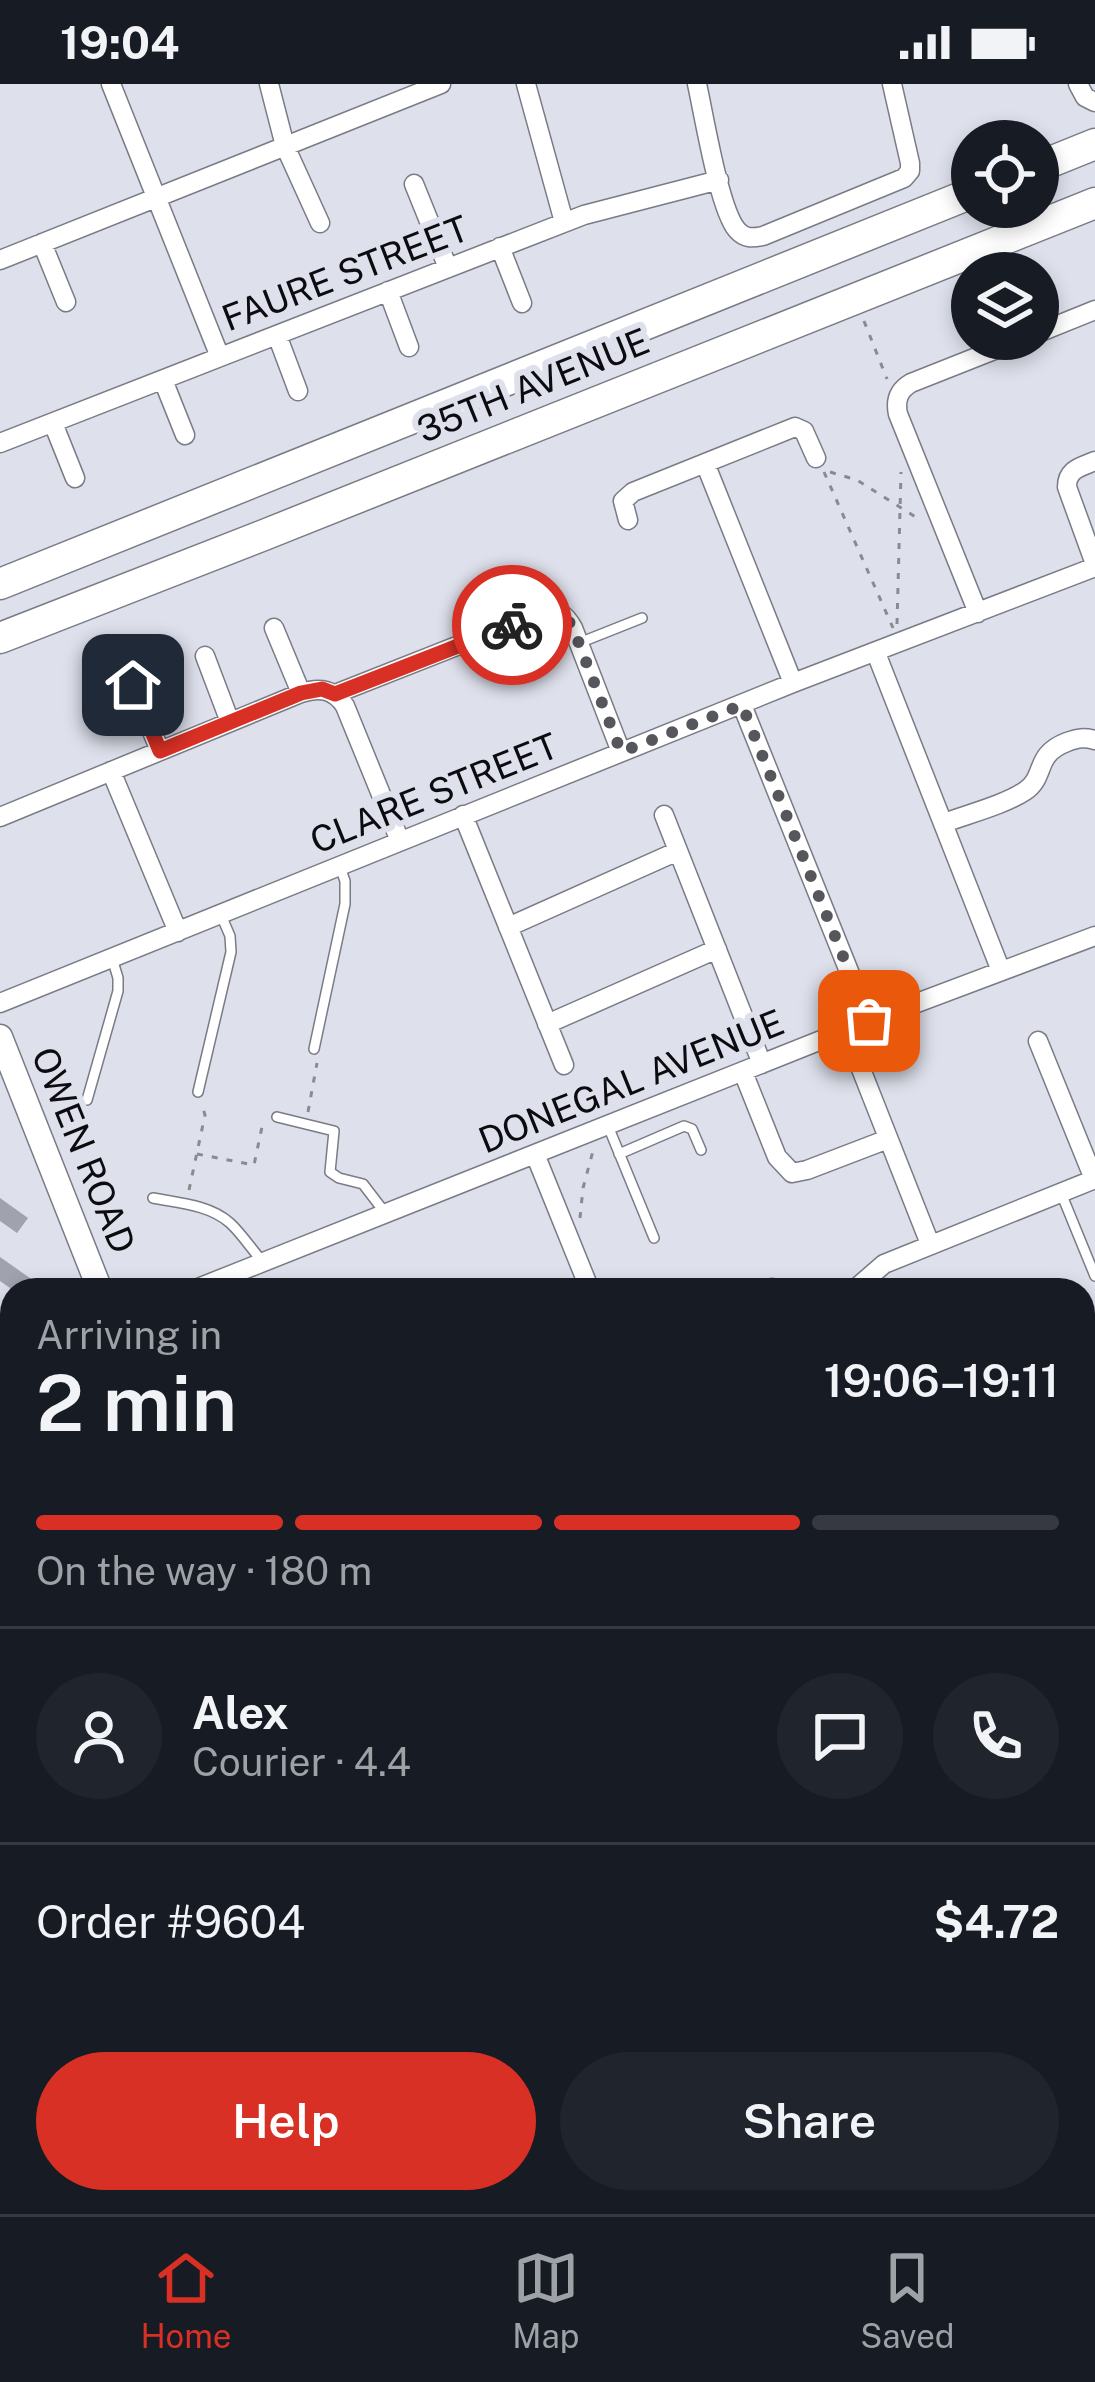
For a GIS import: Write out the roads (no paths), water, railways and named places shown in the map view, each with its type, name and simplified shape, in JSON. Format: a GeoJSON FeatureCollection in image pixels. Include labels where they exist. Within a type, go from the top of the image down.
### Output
{"type":"FeatureCollection","features":[{"type":"Feature","properties":{"kind":"main road"},"geometry":{"type":"LineString","coordinates":[[1059,159],[1095,144]]}},
{"type":"Feature","properties":{"kind":"main road","name":"35TH AVENUE"},"geometry":{"type":"LineString","coordinates":[[0,584],[951,201]]}},
{"type":"Feature","properties":{"kind":"main road","name":"35TH AVENUE"},"geometry":{"type":"LineString","coordinates":[[0,638],[1095,203]]}},
{"type":"Feature","properties":{"kind":"street"},"geometry":{"type":"LineString","coordinates":[[111,84],[220,357]]}},
{"type":"Feature","properties":{"kind":"street"},"geometry":{"type":"LineString","coordinates":[[269,84],[285,146],[320,223]]}},
{"type":"Feature","properties":{"kind":"street"},"geometry":{"type":"LineString","coordinates":[[0,260],[441,84]]}},
{"type":"Feature","properties":{"kind":"street"},"geometry":{"type":"LineString","coordinates":[[526,84],[564,222]]}},
{"type":"Feature","properties":{"kind":"street"},"geometry":{"type":"LineString","coordinates":[[698,84],[718,180],[730,218],[743,236],[763,236],[898,182],[908,173],[910,163],[892,84]]}},
{"type":"Feature","properties":{"kind":"street"},"geometry":{"type":"LineString","coordinates":[[1078,84],[1084,98],[1094,102]]}},
{"type":"Feature","properties":{"kind":"street","name":"FAURE STREET"},"geometry":{"type":"LineString","coordinates":[[0,443],[564,222],[718,180]]}},
{"type":"Feature","properties":{"kind":"street"},"geometry":{"type":"LineString","coordinates":[[414,184],[448,268]]}},
{"type":"Feature","properties":{"kind":"street"},"geometry":{"type":"LineString","coordinates":[[42,243],[66,302]]}},
{"type":"Feature","properties":{"kind":"street"},"geometry":{"type":"LineString","coordinates":[[500,247],[522,303]]}},
{"type":"Feature","properties":{"kind":"street"},"geometry":{"type":"LineString","coordinates":[[388,291],[409,347]]}},
{"type":"Feature","properties":{"kind":"street"},"geometry":{"type":"LineString","coordinates":[[1059,325],[1095,310]]}},
{"type":"Feature","properties":{"kind":"street"},"geometry":{"type":"LineString","coordinates":[[277,335],[298,391]]}},
{"type":"Feature","properties":{"kind":"street"},"geometry":{"type":"LineString","coordinates":[[969,360],[910,383],[896,403],[978,613]]}},
{"type":"Feature","properties":{"kind":"street"},"geometry":{"type":"LineString","coordinates":[[163,380],[184,435]]}},
{"type":"Feature","properties":{"kind":"street"},"geometry":{"type":"LineString","coordinates":[[53,423],[75,478]]}},
{"type":"Feature","properties":{"kind":"street"},"geometry":{"type":"LineString","coordinates":[[628,520],[623,506],[627,496],[795,427],[804,431],[816,458]]}},
{"type":"Feature","properties":{"kind":"street"},"geometry":{"type":"LineString","coordinates":[[1095,461],[1074,469],[1066,487],[1095,565]]}},
{"type":"Feature","properties":{"kind":"street"},"geometry":{"type":"LineString","coordinates":[[705,463],[794,683]]}},
{"type":"Feature","properties":{"kind":"street","name":"CLARE STREET"},"geometry":{"type":"LineString","coordinates":[[0,1003],[1095,565]]}},
{"type":"Feature","properties":{"kind":"street"},"geometry":{"type":"LineString","coordinates":[[335,694],[551,610],[566,617],[621,752]]}},
{"type":"Feature","properties":{"kind":"street"},"geometry":{"type":"LineString","coordinates":[[274,628],[301,693]]}},
{"type":"Feature","properties":{"kind":"street"},"geometry":{"type":"LineString","coordinates":[[876,653],[1001,971]]}},
{"type":"Feature","properties":{"kind":"street"},"geometry":{"type":"LineString","coordinates":[[205,656],[230,722]]}},
{"type":"Feature","properties":{"kind":"street"},"geometry":{"type":"LineString","coordinates":[[133,685],[160,751]]}},
{"type":"Feature","properties":{"kind":"street"},"geometry":{"type":"LineString","coordinates":[[0,817],[301,693],[322,689],[335,694],[345,706],[400,841]]}},
{"type":"Feature","properties":{"kind":"street"},"geometry":{"type":"LineString","coordinates":[[742,705],[869,1021]]}},
{"type":"Feature","properties":{"kind":"street"},"geometry":{"type":"LineString","coordinates":[[944,823],[1026,790],[1055,747],[1078,738],[1095,740]]}},
{"type":"Feature","properties":{"kind":"street"},"geometry":{"type":"LineString","coordinates":[[111,771],[178,932]]}},
{"type":"Feature","properties":{"kind":"street"},"geometry":{"type":"LineString","coordinates":[[463,815],[564,1065]]}},
{"type":"Feature","properties":{"kind":"street"},"geometry":{"type":"LineString","coordinates":[[664,815],[762,1064]]}},
{"type":"Feature","properties":{"kind":"street"},"geometry":{"type":"LineString","coordinates":[[508,927],[678,851]]}},
{"type":"Feature","properties":{"kind":"street","name":"DONEGAL AVENUE"},"geometry":{"type":"LineString","coordinates":[[223,1278],[536,1154],[602,1134],[742,1072],[1095,936]]}},
{"type":"Feature","properties":{"kind":"street"},"geometry":{"type":"LineString","coordinates":[[548,1024],[718,949]]}},
{"type":"Feature","properties":{"kind":"street"},"geometry":{"type":"LineString","coordinates":[[846,1031],[930,1244]]}},
{"type":"Feature","properties":{"kind":"street","name":"OWEN ROAD"},"geometry":{"type":"LineString","coordinates":[[0,1037],[95,1278]]}},
{"type":"Feature","properties":{"kind":"street"},"geometry":{"type":"LineString","coordinates":[[868,1278],[884,1264],[1095,1179],[1038,1040]]}},
{"type":"Feature","properties":{"kind":"street"},"geometry":{"type":"LineString","coordinates":[[742,1072],[777,1156],[792,1172],[888,1139]]}},
{"type":"Feature","properties":{"kind":"street"},"geometry":{"type":"LineString","coordinates":[[536,1154],[585,1278]]}},
{"type":"Feature","properties":{"kind":"lane"},"geometry":{"type":"LineString","coordinates":[[579,644],[642,618]]}},
{"type":"Feature","properties":{"kind":"lane"},"geometry":{"type":"LineString","coordinates":[[314,1049],[345,904],[340,866]]}},
{"type":"Feature","properties":{"kind":"lane"},"geometry":{"type":"LineString","coordinates":[[199,1092],[231,952],[221,914]]}},
{"type":"Feature","properties":{"kind":"lane"},"geometry":{"type":"LineString","coordinates":[[87,1100],[118,991],[112,958]]}},
{"type":"Feature","properties":{"kind":"lane"},"geometry":{"type":"LineString","coordinates":[[277,1118],[334,1131],[330,1172],[363,1184],[386,1214]]}},
{"type":"Feature","properties":{"kind":"lane"},"geometry":{"type":"LineString","coordinates":[[619,1154],[684,1126],[692,1129],[701,1150]]}},
{"type":"Feature","properties":{"kind":"lane"},"geometry":{"type":"LineString","coordinates":[[602,1134],[619,1154],[654,1238]]}},
{"type":"Feature","properties":{"kind":"lane"},"geometry":{"type":"LineString","coordinates":[[1060,1193],[1095,1276]]}},
{"type":"Feature","properties":{"kind":"lane"},"geometry":{"type":"LineString","coordinates":[[153,1198],[209,1210],[228,1221],[263,1262]]}}]}
